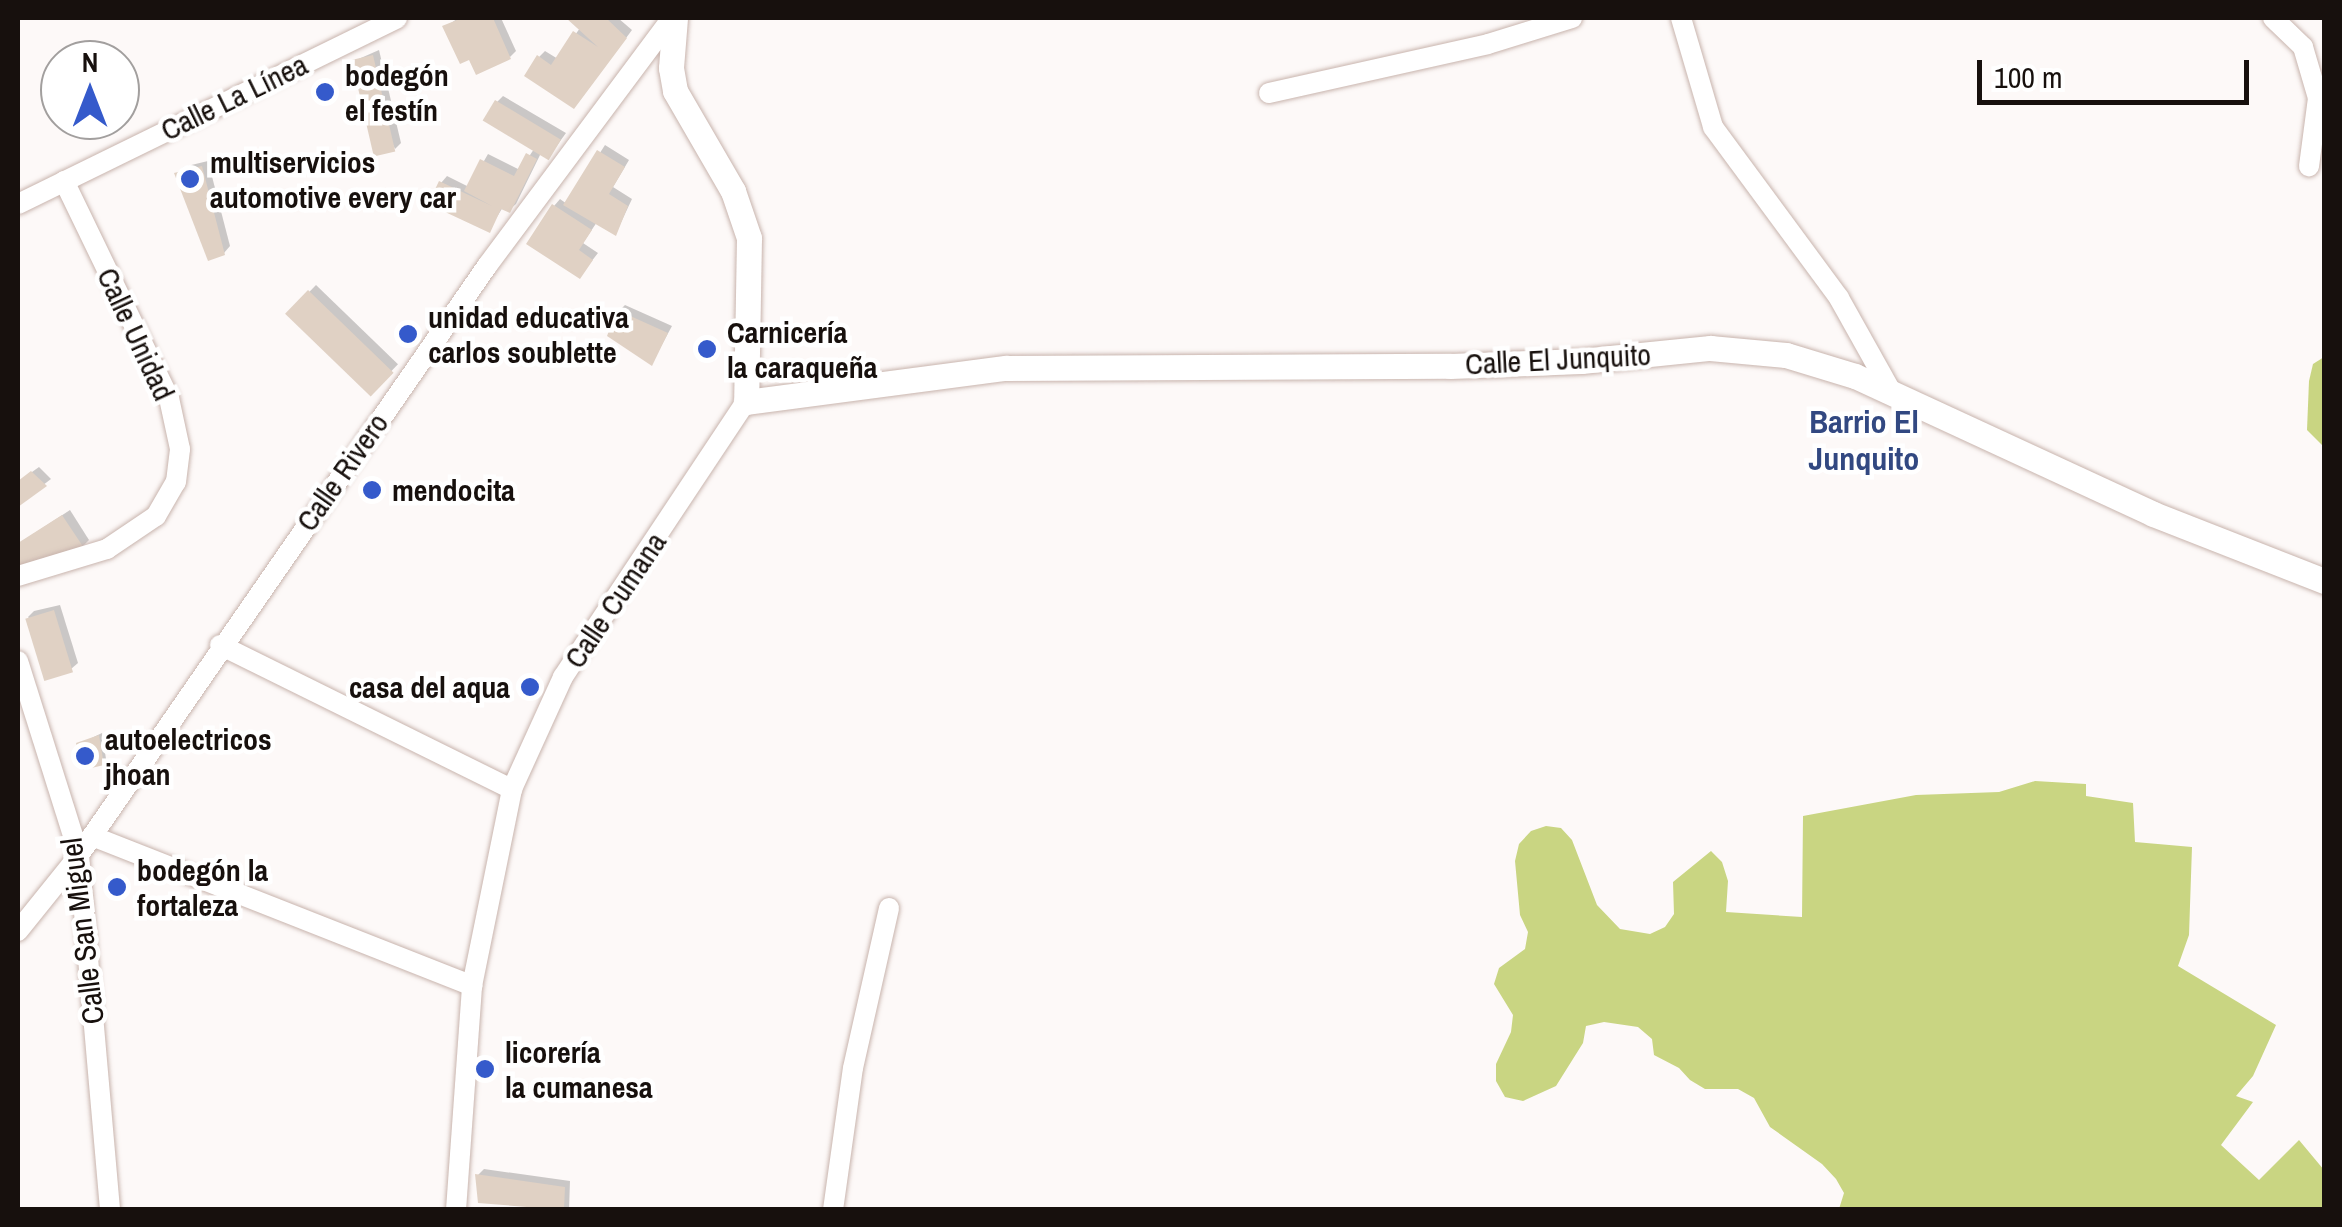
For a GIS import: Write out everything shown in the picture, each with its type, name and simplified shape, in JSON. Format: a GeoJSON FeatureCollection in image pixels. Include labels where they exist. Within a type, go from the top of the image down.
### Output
{"type":"FeatureCollection","features":[{"type":"Feature","properties":{"kind":"street","name":"Calle La Línea"},"geometry":{"type":"LineString","coordinates":[[18,204],[397,18]]}},
{"type":"Feature","properties":{"kind":"street"},"geometry":{"type":"LineString","coordinates":[[674,18],[671,68],[675,91],[733,191],[750,238],[746,402]]}},
{"type":"Feature","properties":{"kind":"street","name":"Calle Rivero"},"geometry":{"type":"LineString","coordinates":[[18,930],[80,855],[220,645],[487,266],[674,18]]}},
{"type":"Feature","properties":{"kind":"street"},"geometry":{"type":"LineString","coordinates":[[1269,94],[1488,44],[1572,18]]}},
{"type":"Feature","properties":{"kind":"street"},"geometry":{"type":"LineString","coordinates":[[1681,18],[1713,126],[1839,298],[1892,393]]}},
{"type":"Feature","properties":{"kind":"street"},"geometry":{"type":"LineString","coordinates":[[2272,18],[2303,47],[2318,98],[2309,166]]}},
{"type":"Feature","properties":{"kind":"street","name":"Calle Unidad"},"geometry":{"type":"LineString","coordinates":[[18,576],[108,549],[156,516],[176,482],[180,450],[169,398],[64,181]]}},
{"type":"Feature","properties":{"kind":"street","name":"Calle El Junquito"},"geometry":{"type":"LineString","coordinates":[[746,402],[1006,368],[1450,366],[1581,362],[1710,348],[1786,355],[1856,376],[2154,514],[2324,581]]}},
{"type":"Feature","properties":{"kind":"street","name":"Calle Cumana"},"geometry":{"type":"LineString","coordinates":[[456,1210],[472,986],[512,789],[564,677],[746,402]]}},
{"type":"Feature","properties":{"kind":"street"},"geometry":{"type":"LineString","coordinates":[[220,645],[512,789]]}},
{"type":"Feature","properties":{"kind":"street","name":"Calle San Miguel"},"geometry":{"type":"LineString","coordinates":[[18,661],[80,855],[110,1210]]}},
{"type":"Feature","properties":{"kind":"street"},"geometry":{"type":"LineString","coordinates":[[92,836],[472,986]]}},
{"type":"Feature","properties":{"kind":"street"},"geometry":{"type":"LineString","coordinates":[[833,1210],[853,1068],[888,908]]}},
{"type":"Feature","properties":{"kind":"green space"},"geometry":{"type":"Polygon","coordinates":[[[2324,357],[2324,447],[2307,430],[2309,381],[2313,364],[2324,357]]]}},
{"type":"Feature","properties":{"kind":"green space"},"geometry":{"type":"Polygon","coordinates":[[[2035,781],[2086,784],[2086,796],[2133,803],[2135,842],[2192,847],[2189,935],[2178,966],[2276,1025],[2253,1076],[2236,1096],[2253,1102],[2221,1145],[2259,1180],[2299,1140],[2324,1170],[2324,1209],[1839,1209],[1844,1193],[1836,1179],[1822,1164],[1770,1127],[1754,1098],[1738,1089],[1705,1089],[1679,1068],[1654,1055],[1652,1039],[1638,1027],[1604,1022],[1586,1026],[1583,1043],[1556,1086],[1523,1101],[1505,1097],[1496,1081],[1496,1064],[1511,1032],[1513,1015],[1494,984],[1499,968],[1525,949],[1528,932],[1520,915],[1515,861],[1519,844],[1531,831],[1546,826],[1561,828],[1572,840],[1597,905],[1620,929],[1650,934],[1665,927],[1674,914],[1673,882],[1711,851],[1722,862],[1728,881],[1726,912],[1802,917],[1803,816],[1916,795],[1999,792],[2035,781]]]}},
{"type":"Feature","properties":{"kind":"building"},"geometry":{"type":"Polygon","coordinates":[[[462,18],[493,18],[511,59],[476,75],[469,60],[460,64],[442,26],[462,18]]]}},
{"type":"Feature","properties":{"kind":"building"},"geometry":{"type":"Polygon","coordinates":[[[566,18],[606,18],[627,38],[574,109],[524,76],[537,55],[551,65],[573,31],[598,47],[566,18]]]}},
{"type":"Feature","properties":{"kind":"building"},"geometry":{"type":"Polygon","coordinates":[[[373,55],[395,151],[374,156],[352,60],[373,55]]]}},
{"type":"Feature","properties":{"kind":"building"},"geometry":{"type":"Polygon","coordinates":[[[495,100],[561,140],[549,160],[483,121],[495,100]]]}},
{"type":"Feature","properties":{"kind":"building"},"geometry":{"type":"Polygon","coordinates":[[[597,150],[625,167],[609,194],[628,206],[616,236],[563,205],[597,150]]]}},
{"type":"Feature","properties":{"kind":"building"},"geometry":{"type":"Polygon","coordinates":[[[526,153],[537,159],[510,213],[501,209],[490,233],[428,204],[439,181],[492,206],[464,191],[480,159],[514,176],[526,153]]]}},
{"type":"Feature","properties":{"kind":"building"},"geometry":{"type":"Polygon","coordinates":[[[202,166],[225,255],[208,261],[174,173],[202,166]]]}},
{"type":"Feature","properties":{"kind":"building"},"geometry":{"type":"Polygon","coordinates":[[[552,204],[592,230],[579,250],[593,260],[580,279],[526,244],[552,204]]]}},
{"type":"Feature","properties":{"kind":"building"},"geometry":{"type":"Polygon","coordinates":[[[308,290],[394,373],[371,396],[285,314],[308,290]]]}},
{"type":"Feature","properties":{"kind":"building"},"geometry":{"type":"Polygon","coordinates":[[[617,310],[668,333],[652,366],[607,336],[617,310]]]}},
{"type":"Feature","properties":{"kind":"building"},"geometry":{"type":"Polygon","coordinates":[[[31,471],[47,486],[18,507],[18,481],[31,471]]]}},
{"type":"Feature","properties":{"kind":"building"},"geometry":{"type":"Polygon","coordinates":[[[62,515],[84,548],[18,569],[18,543],[62,515]]]}},
{"type":"Feature","properties":{"kind":"building"},"geometry":{"type":"Polygon","coordinates":[[[54,610],[73,672],[44,681],[25,619],[54,610]]]}},
{"type":"Feature","properties":{"kind":"building"},"geometry":{"type":"Polygon","coordinates":[[[99,735],[104,765],[83,770],[76,743],[99,735]]]}},
{"type":"Feature","properties":{"kind":"building"},"geometry":{"type":"Polygon","coordinates":[[[475,1174],[565,1187],[564,1210],[478,1203],[475,1174]]]}},
{"type":"Feature","properties":{"kind":"place","name":"bodegón el festín"},"geometry":{"type":"Point","coordinates":[325,92]}},
{"type":"Feature","properties":{"kind":"place","name":"multiservicios automotive every car"},"geometry":{"type":"Point","coordinates":[190,179]}},
{"type":"Feature","properties":{"kind":"place","name":"unidad educativa carlos soublette"},"geometry":{"type":"Point","coordinates":[408,334]}},
{"type":"Feature","properties":{"kind":"place","name":"Carnicería la caraqueña"},"geometry":{"type":"Point","coordinates":[707,349]}},
{"type":"Feature","properties":{"kind":"place","name":"mendocita"},"geometry":{"type":"Point","coordinates":[372,490]}},
{"type":"Feature","properties":{"kind":"place","name":"casa del aqua"},"geometry":{"type":"Point","coordinates":[530,687]}},
{"type":"Feature","properties":{"kind":"place","name":"autoelectricos jhoan"},"geometry":{"type":"Point","coordinates":[85,756]}},
{"type":"Feature","properties":{"kind":"place","name":"bodegón la fortaleza"},"geometry":{"type":"Point","coordinates":[117,887]}},
{"type":"Feature","properties":{"kind":"place","name":"licorería la cumanesa"},"geometry":{"type":"Point","coordinates":[485,1069]}},
{"type":"Feature","properties":{"kind":"district","name":"Barrio El Junquito"},"geometry":{"type":"Point","coordinates":[1864,442]}}]}
